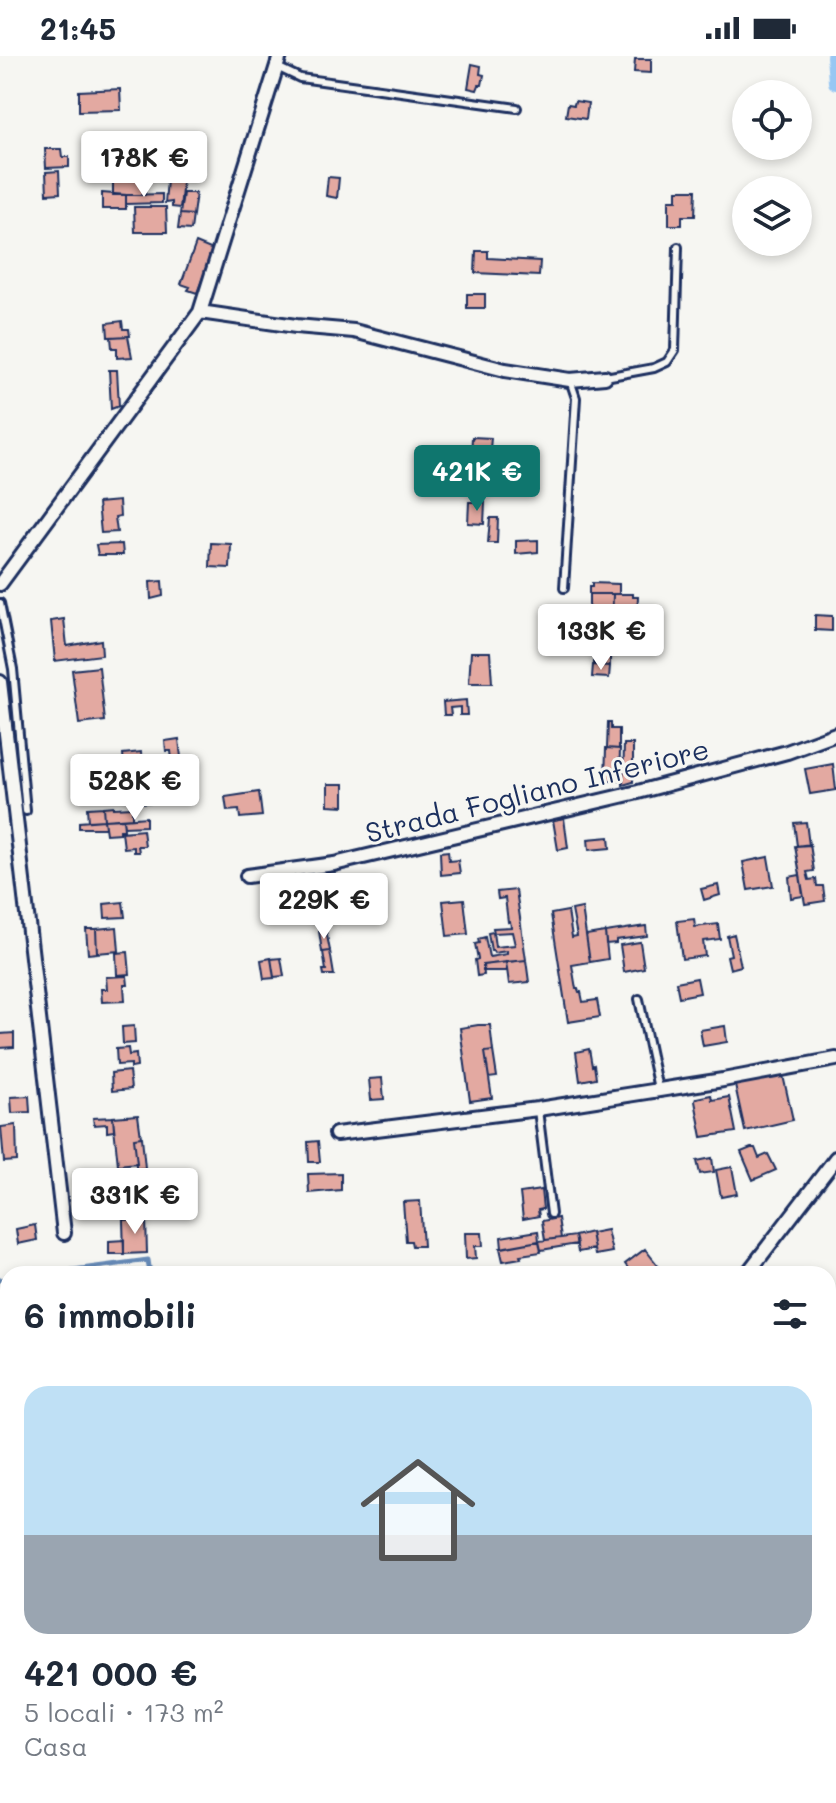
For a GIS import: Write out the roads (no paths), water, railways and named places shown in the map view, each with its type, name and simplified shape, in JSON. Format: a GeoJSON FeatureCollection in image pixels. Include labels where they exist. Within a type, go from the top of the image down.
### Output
{"type":"FeatureCollection","features":[{"type":"Feature","properties":{"kind":"street"},"geometry":{"type":"LineString","coordinates":[[0,584],[200,312],[278,62]]}},
{"type":"Feature","properties":{"kind":"street"},"geometry":{"type":"LineString","coordinates":[[200,312],[354,331],[505,370],[570,380],[605,377]]}},
{"type":"Feature","properties":{"kind":"street"},"geometry":{"type":"LineString","coordinates":[[0,682],[64,1233]]}},
{"type":"Feature","properties":{"kind":"street","name":"Strada Fogliano Inferiore"},"geometry":{"type":"LineString","coordinates":[[247,876],[334,864],[638,792],[787,752],[836,734]]}},
{"type":"Feature","properties":{"kind":"street"},"geometry":{"type":"LineString","coordinates":[[336,1134],[538,1109],[836,1059]]}},
{"type":"Feature","properties":{"kind":"street"},"geometry":{"type":"LineString","coordinates":[[753,1266],[836,1158]]}},
{"type":"Feature","properties":{"kind":"lane"},"geometry":{"type":"LineString","coordinates":[[278,62],[300,78],[517,108]]}},
{"type":"Feature","properties":{"kind":"lane"},"geometry":{"type":"LineString","coordinates":[[605,377],[654,368],[667,362],[675,350],[678,247]]}},
{"type":"Feature","properties":{"kind":"lane"},"geometry":{"type":"LineString","coordinates":[[564,588],[576,398],[570,380]]}},
{"type":"Feature","properties":{"kind":"lane"},"geometry":{"type":"LineString","coordinates":[[0,603],[13,669],[26,811]]}},
{"type":"Feature","properties":{"kind":"lane"},"geometry":{"type":"LineString","coordinates":[[639,999],[659,1090]]}},
{"type":"Feature","properties":{"kind":"lane"},"geometry":{"type":"LineString","coordinates":[[538,1109],[551,1214]]}},
{"type":"Feature","properties":{"kind":"waterway"},"geometry":{"type":"LineString","coordinates":[[834,56],[836,82]]}},
{"type":"Feature","properties":{"kind":"waterway"},"geometry":{"type":"LineString","coordinates":[[103,1266],[148,1260],[149,1266]]}}]}
